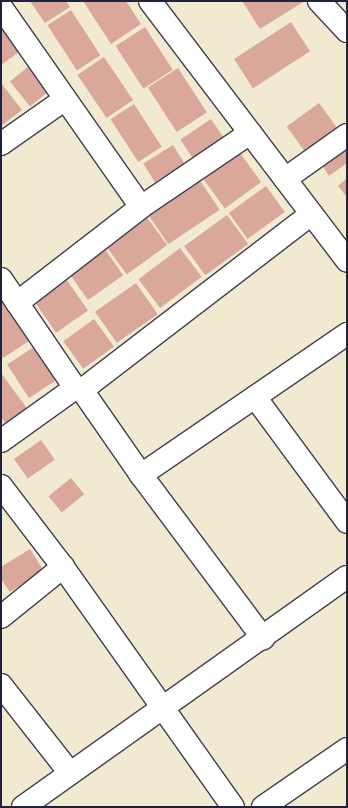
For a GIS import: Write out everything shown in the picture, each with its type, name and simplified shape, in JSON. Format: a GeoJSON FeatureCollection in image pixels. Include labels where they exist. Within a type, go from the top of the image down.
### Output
{"type":"FeatureCollection","features":[{"type":"Feature","properties":{"kind":"street"},"geometry":{"type":"LineString","coordinates":[[6,1],[1,6],[141,207]]}},
{"type":"Feature","properties":{"kind":"street"},"geometry":{"type":"LineString","coordinates":[[319,1],[347,31]]}},
{"type":"Feature","properties":{"kind":"street"},"geometry":{"type":"LineString","coordinates":[[155,3],[250,133],[347,261]]}},
{"type":"Feature","properties":{"kind":"street"},"geometry":{"type":"LineString","coordinates":[[1,144],[66,99]]}},
{"type":"Feature","properties":{"kind":"street"},"geometry":{"type":"LineString","coordinates":[[17,303],[141,207],[250,133]]}},
{"type":"Feature","properties":{"kind":"street"},"geometry":{"type":"LineString","coordinates":[[285,179],[347,136]]}},
{"type":"Feature","properties":{"kind":"street"},"geometry":{"type":"LineString","coordinates":[[1,441],[78,389],[311,214]]}},
{"type":"Feature","properties":{"kind":"street"},"geometry":{"type":"LineString","coordinates":[[1,279],[78,389],[263,638]]}},
{"type":"Feature","properties":{"kind":"street"},"geometry":{"type":"LineString","coordinates":[[141,475],[347,334]]}},
{"type":"Feature","properties":{"kind":"street"},"geometry":{"type":"LineString","coordinates":[[255,397],[347,522]]}},
{"type":"Feature","properties":{"kind":"street"},"geometry":{"type":"LineString","coordinates":[[1,486],[63,567],[162,709],[233,807]]}},
{"type":"Feature","properties":{"kind":"street"},"geometry":{"type":"LineString","coordinates":[[1,617],[63,567]]}},
{"type":"Feature","properties":{"kind":"street"},"geometry":{"type":"LineString","coordinates":[[23,807],[347,577]]}},
{"type":"Feature","properties":{"kind":"street"},"geometry":{"type":"LineString","coordinates":[[1,685],[70,773]]}},
{"type":"Feature","properties":{"kind":"street"},"geometry":{"type":"LineString","coordinates":[[263,807],[347,749]]}},
{"type":"Feature","properties":{"kind":"building"},"geometry":{"type":"Polygon","coordinates":[[[30,1],[66,1],[70,7],[45,23],[30,1]]]}},
{"type":"Feature","properties":{"kind":"building"},"geometry":{"type":"Polygon","coordinates":[[[83,1],[126,1],[141,24],[111,44],[83,1]]]}},
{"type":"Feature","properties":{"kind":"building"},"geometry":{"type":"Polygon","coordinates":[[[242,1],[303,1],[303,2],[260,29],[242,1]]]}},
{"type":"Feature","properties":{"kind":"building"},"geometry":{"type":"Polygon","coordinates":[[[71,10],[100,55],[77,71],[48,25],[71,10]]]}},
{"type":"Feature","properties":{"kind":"building"},"geometry":{"type":"Polygon","coordinates":[[[1,20],[26,47],[1,65],[1,20]]]}},
{"type":"Feature","properties":{"kind":"building"},"geometry":{"type":"Polygon","coordinates":[[[291,22],[310,51],[253,88],[234,59],[291,22]]]}},
{"type":"Feature","properties":{"kind":"building"},"geometry":{"type":"Polygon","coordinates":[[[145,27],[173,70],[143,89],[116,46],[145,27]]]}},
{"type":"Feature","properties":{"kind":"building"},"geometry":{"type":"Polygon","coordinates":[[[104,57],[133,100],[107,118],[77,75],[104,57]]]}},
{"type":"Feature","properties":{"kind":"building"},"geometry":{"type":"Polygon","coordinates":[[[34,62],[54,87],[30,106],[10,82],[34,62]]]}},
{"type":"Feature","properties":{"kind":"building"},"geometry":{"type":"Polygon","coordinates":[[[178,68],[207,112],[177,132],[148,88],[178,68]]]}},
{"type":"Feature","properties":{"kind":"building"},"geometry":{"type":"Polygon","coordinates":[[[1,83],[22,110],[1,126],[1,83]]]}},
{"type":"Feature","properties":{"kind":"building"},"geometry":{"type":"Polygon","coordinates":[[[319,103],[343,136],[311,160],[287,127],[319,103]]]}},
{"type":"Feature","properties":{"kind":"building"},"geometry":{"type":"Polygon","coordinates":[[[134,104],[162,147],[138,162],[111,119],[134,104]]]}},
{"type":"Feature","properties":{"kind":"building"},"geometry":{"type":"Polygon","coordinates":[[[211,119],[224,138],[193,159],[180,140],[211,119]]]}},
{"type":"Feature","properties":{"kind":"building"},"geometry":{"type":"Polygon","coordinates":[[[173,145],[185,164],[155,182],[143,164],[173,145]]]}},
{"type":"Feature","properties":{"kind":"building"},"geometry":{"type":"Polygon","coordinates":[[[347,147],[347,163],[329,176],[322,165],[347,147]]]}},
{"type":"Feature","properties":{"kind":"building"},"geometry":{"type":"Polygon","coordinates":[[[240,153],[261,182],[225,209],[204,179],[240,153]]]}},
{"type":"Feature","properties":{"kind":"building"},"geometry":{"type":"Polygon","coordinates":[[[347,178],[347,197],[338,186],[347,178]]]}},
{"type":"Feature","properties":{"kind":"building"},"geometry":{"type":"Polygon","coordinates":[[[199,179],[220,210],[168,244],[148,214],[199,179]]]}},
{"type":"Feature","properties":{"kind":"building"},"geometry":{"type":"Polygon","coordinates":[[[266,186],[285,212],[248,239],[229,213],[266,186]]]}},
{"type":"Feature","properties":{"kind":"building"},"geometry":{"type":"Polygon","coordinates":[[[227,215],[248,244],[205,275],[184,246],[227,215]]]}},
{"type":"Feature","properties":{"kind":"building"},"geometry":{"type":"Polygon","coordinates":[[[146,216],[167,245],[127,275],[106,245],[146,216]]]}},
{"type":"Feature","properties":{"kind":"building"},"geometry":{"type":"Polygon","coordinates":[[[102,245],[123,275],[88,300],[67,270],[102,245]]]}},
{"type":"Feature","properties":{"kind":"building"},"geometry":{"type":"Polygon","coordinates":[[[180,248],[202,277],[160,308],[138,279],[180,248]]]}},
{"type":"Feature","properties":{"kind":"building"},"geometry":{"type":"Polygon","coordinates":[[[64,276],[88,310],[56,333],[32,298],[64,276]]]}},
{"type":"Feature","properties":{"kind":"building"},"geometry":{"type":"Polygon","coordinates":[[[136,283],[158,314],[117,343],[95,312],[136,283]]]}},
{"type":"Feature","properties":{"kind":"building"},"geometry":{"type":"Polygon","coordinates":[[[1,297],[32,339],[3,358],[1,356],[1,297]]]}},
{"type":"Feature","properties":{"kind":"building"},"geometry":{"type":"Polygon","coordinates":[[[94,319],[114,347],[83,369],[63,341],[94,319]]]}},
{"type":"Feature","properties":{"kind":"building"},"geometry":{"type":"Polygon","coordinates":[[[34,347],[56,381],[29,398],[7,364],[34,347]]]}},
{"type":"Feature","properties":{"kind":"building"},"geometry":{"type":"Polygon","coordinates":[[[1,373],[29,411],[7,426],[1,417],[1,373]]]}},
{"type":"Feature","properties":{"kind":"building"},"geometry":{"type":"Polygon","coordinates":[[[41,440],[55,460],[28,479],[14,459],[41,440]]]}},
{"type":"Feature","properties":{"kind":"building"},"geometry":{"type":"Polygon","coordinates":[[[71,478],[84,494],[62,513],[48,496],[71,478]]]}},
{"type":"Feature","properties":{"kind":"building"},"geometry":{"type":"Polygon","coordinates":[[[30,549],[44,571],[10,592],[1,579],[1,567],[30,549]]]}}]}
